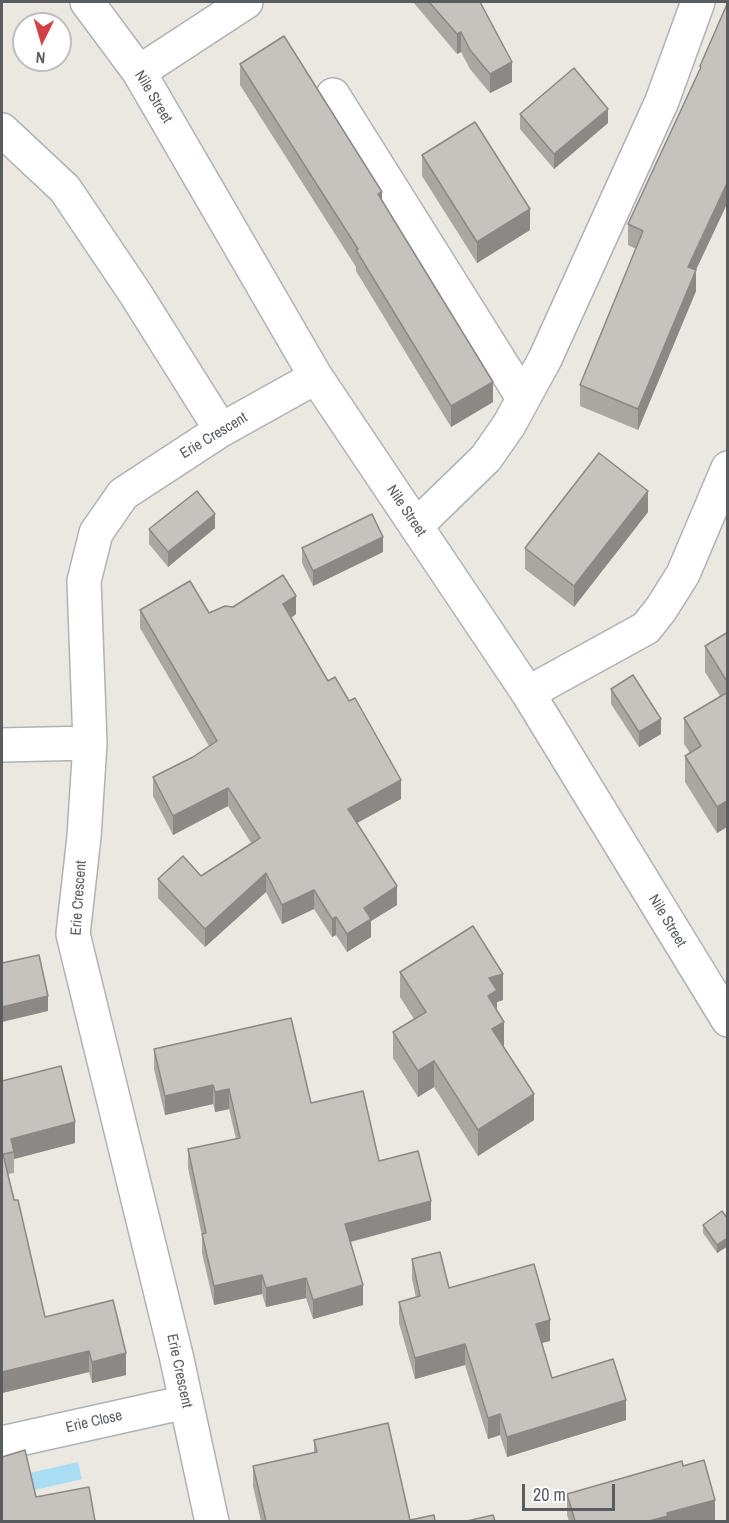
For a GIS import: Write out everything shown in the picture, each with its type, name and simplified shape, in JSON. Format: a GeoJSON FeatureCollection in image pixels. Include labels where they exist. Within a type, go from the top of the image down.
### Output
{"type":"FeatureCollection","features":[{"type":"Feature","properties":{"kind":"street","name":"Nile Street"},"geometry":{"type":"LineString","coordinates":[[87,2],[139,72],[316,377],[528,693],[728,1020]]}},
{"type":"Feature","properties":{"kind":"street"},"geometry":{"type":"LineString","coordinates":[[139,72],[246,2]]}},
{"type":"Feature","properties":{"kind":"street"},"geometry":{"type":"LineString","coordinates":[[416,526],[486,458],[545,358],[662,101],[698,2]]}},
{"type":"Feature","properties":{"kind":"street"},"geometry":{"type":"LineString","coordinates":[[333,95],[523,398]]}},
{"type":"Feature","properties":{"kind":"street"},"geometry":{"type":"LineString","coordinates":[[2,130],[65,189],[135,293],[221,430]]}},
{"type":"Feature","properties":{"kind":"street","name":"Erie Crescent"},"geometry":{"type":"LineString","coordinates":[[212,1521],[176,1355],[74,934],[84,837],[90,743],[84,580],[96,532],[123,494],[221,430],[316,377]]}},
{"type":"Feature","properties":{"kind":"street"},"geometry":{"type":"LineString","coordinates":[[528,693],[646,628],[683,574],[728,468]]}},
{"type":"Feature","properties":{"kind":"street"},"geometry":{"type":"LineString","coordinates":[[2,746],[90,743]]}},
{"type":"Feature","properties":{"kind":"street","name":"Erie Close"},"geometry":{"type":"LineString","coordinates":[[2,1443],[186,1402]]}},
{"type":"Feature","properties":{"kind":"water"},"geometry":{"type":"Polygon","coordinates":[[[78,1462],[82,1479],[35,1490],[30,1473],[78,1462]]]}},
{"type":"Feature","properties":{"kind":"building"},"geometry":{"type":"Polygon","coordinates":[[[429,2],[480,2],[512,62],[490,74],[470,50],[461,32],[457,34],[429,2]]]}},
{"type":"Feature","properties":{"kind":"building"},"geometry":{"type":"Polygon","coordinates":[[[728,2],[728,181],[688,267],[696,270],[638,409],[580,385],[643,231],[628,224],[701,67],[728,2]]]}},
{"type":"Feature","properties":{"kind":"building"},"geometry":{"type":"Polygon","coordinates":[[[284,36],[382,192],[378,194],[493,382],[451,406],[356,250],[358,249],[240,64],[284,36]]]}},
{"type":"Feature","properties":{"kind":"building"},"geometry":{"type":"Polygon","coordinates":[[[574,68],[608,109],[554,154],[520,114],[574,68]]]}},
{"type":"Feature","properties":{"kind":"building"},"geometry":{"type":"Polygon","coordinates":[[[475,122],[530,209],[477,242],[422,155],[475,122]]]}},
{"type":"Feature","properties":{"kind":"building"},"geometry":{"type":"Polygon","coordinates":[[[599,453],[648,491],[574,586],[525,548],[599,453]]]}},
{"type":"Feature","properties":{"kind":"building"},"geometry":{"type":"Polygon","coordinates":[[[197,491],[215,514],[168,552],[149,529],[197,491]]]}},
{"type":"Feature","properties":{"kind":"building"},"geometry":{"type":"Polygon","coordinates":[[[372,514],[383,537],[313,571],[302,548],[372,514]]]}},
{"type":"Feature","properties":{"kind":"building"},"geometry":{"type":"Polygon","coordinates":[[[283,575],[296,596],[283,604],[328,681],[335,677],[349,701],[355,698],[401,780],[348,809],[397,886],[364,908],[371,919],[347,934],[336,917],[332,919],[314,890],[282,905],[266,873],[205,929],[158,879],[183,856],[201,876],[260,838],[228,788],[173,816],[153,777],[193,757],[217,741],[140,610],[190,581],[209,613],[225,606],[233,607],[283,575]]]}},
{"type":"Feature","properties":{"kind":"building"},"geometry":{"type":"Polygon","coordinates":[[[728,632],[728,683],[705,646],[728,632]]]}},
{"type":"Feature","properties":{"kind":"building"},"geometry":{"type":"Polygon","coordinates":[[[633,675],[661,719],[639,732],[611,689],[633,675]]]}},
{"type":"Feature","properties":{"kind":"building"},"geometry":{"type":"Polygon","coordinates":[[[728,692],[728,803],[727,801],[717,807],[685,756],[701,746],[684,718],[728,692]]]}},
{"type":"Feature","properties":{"kind":"building"},"geometry":{"type":"Polygon","coordinates":[[[473,926],[503,974],[489,978],[497,990],[488,996],[504,1022],[492,1029],[534,1094],[478,1130],[434,1061],[418,1071],[393,1032],[426,1012],[400,972],[473,926]]]}},
{"type":"Feature","properties":{"kind":"building"},"geometry":{"type":"Polygon","coordinates":[[[39,955],[48,996],[2,1007],[2,963],[39,955]]]}},
{"type":"Feature","properties":{"kind":"building"},"geometry":{"type":"Polygon","coordinates":[[[291,1018],[311,1103],[363,1091],[379,1161],[418,1151],[431,1201],[345,1224],[363,1285],[313,1300],[306,1278],[266,1288],[262,1275],[214,1286],[202,1234],[206,1233],[188,1149],[240,1138],[229,1089],[215,1092],[213,1085],[165,1096],[154,1049],[291,1018]]]}},
{"type":"Feature","properties":{"kind":"building"},"geometry":{"type":"Polygon","coordinates":[[[61,1066],[75,1122],[11,1139],[14,1152],[3,1154],[14,1200],[18,1200],[45,1317],[113,1300],[126,1353],[92,1362],[89,1351],[2,1372],[2,1081],[61,1066]]]}},
{"type":"Feature","properties":{"kind":"building"},"geometry":{"type":"Polygon","coordinates":[[[722,1211],[728,1219],[728,1238],[717,1245],[703,1225],[722,1211]]]}},
{"type":"Feature","properties":{"kind":"building"},"geometry":{"type":"Polygon","coordinates":[[[440,1252],[449,1288],[534,1264],[550,1320],[536,1324],[552,1378],[613,1359],[626,1400],[507,1437],[500,1414],[488,1418],[465,1344],[415,1358],[399,1302],[420,1296],[412,1259],[440,1252]]]}},
{"type":"Feature","properties":{"kind":"building"},"geometry":{"type":"Polygon","coordinates":[[[388,1423],[410,1520],[434,1515],[435,1521],[266,1521],[253,1466],[317,1452],[314,1440],[388,1423]]]}},
{"type":"Feature","properties":{"kind":"building"},"geometry":{"type":"Polygon","coordinates":[[[25,1450],[36,1497],[89,1487],[95,1521],[2,1521],[2,1457],[25,1450]]]}},
{"type":"Feature","properties":{"kind":"building"},"geometry":{"type":"Polygon","coordinates":[[[704,1460],[715,1500],[667,1513],[668,1516],[649,1521],[575,1521],[567,1494],[682,1461],[683,1466],[704,1460]]]}},
{"type":"Feature","properties":{"kind":"building"},"geometry":{"type":"Polygon","coordinates":[[[493,1515],[495,1521],[467,1521],[493,1515]]]}}]}
